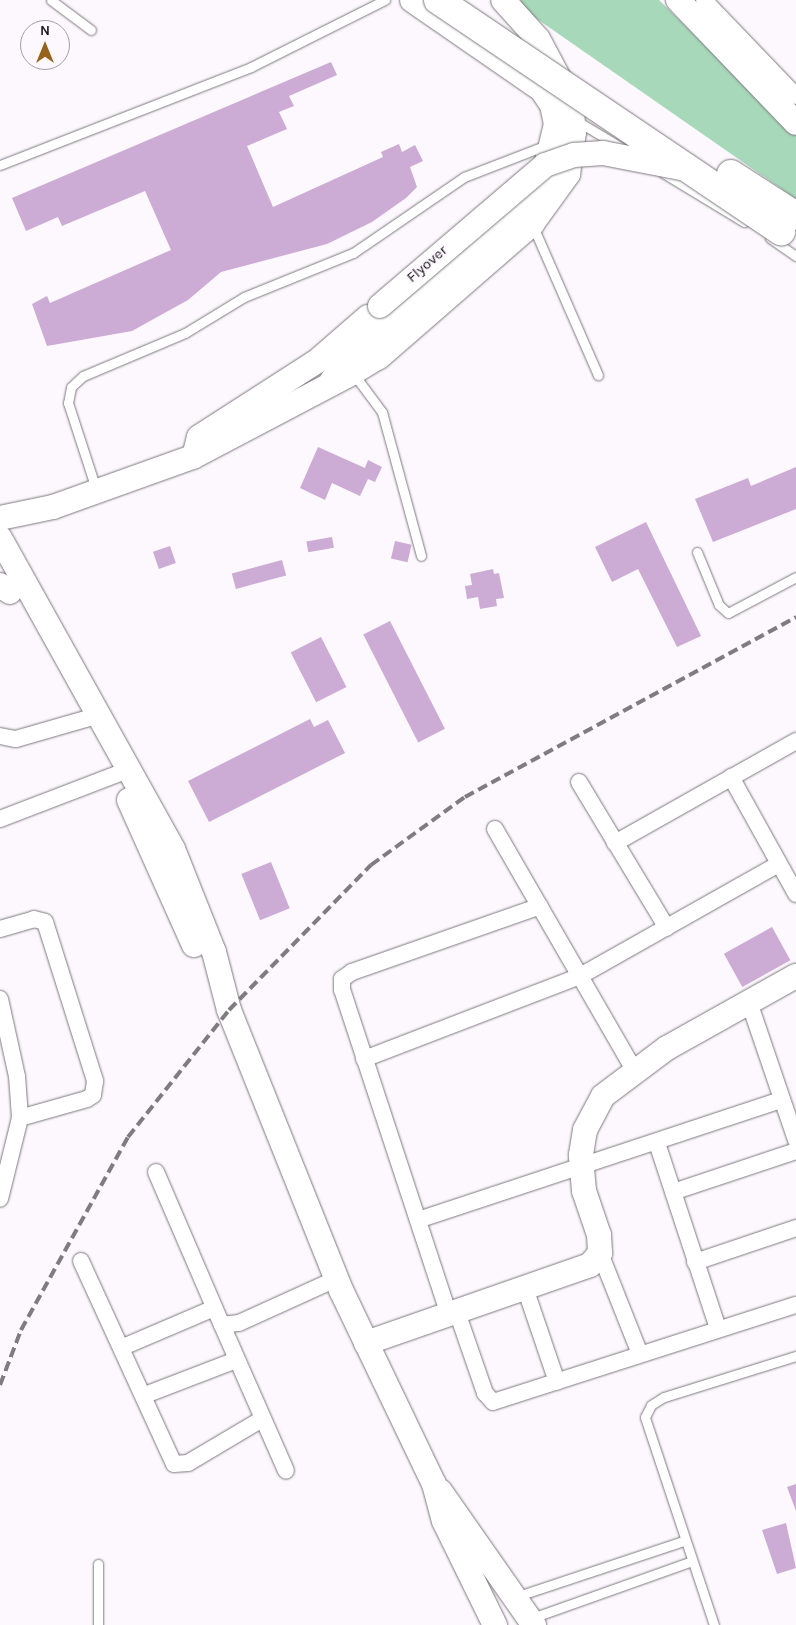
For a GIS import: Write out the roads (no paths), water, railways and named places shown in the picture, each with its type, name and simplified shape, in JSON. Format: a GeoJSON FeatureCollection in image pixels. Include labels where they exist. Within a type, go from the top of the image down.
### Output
{"type":"FeatureCollection","features":[{"type":"Feature","properties":{"kind":"highway","name":"Flyover"},"geometry":{"type":"LineString","coordinates":[[438,0],[696,170],[788,224]]}},
{"type":"Feature","properties":{"kind":"highway","name":"Flyover"},"geometry":{"type":"LineString","coordinates":[[473,0],[788,224]]}},
{"type":"Feature","properties":{"kind":"street"},"geometry":{"type":"LineString","coordinates":[[342,377],[370,336],[518,210],[542,182],[556,124],[552,105],[542,90],[471,38],[412,0]]}},
{"type":"Feature","properties":{"kind":"street"},"geometry":{"type":"LineString","coordinates":[[471,38],[498,0]]}},
{"type":"Feature","properties":{"kind":"street"},"geometry":{"type":"LineString","coordinates":[[0,518],[97,492],[193,457],[379,357],[532,224],[568,174],[573,118],[571,101],[538,39],[504,0]]}},
{"type":"Feature","properties":{"kind":"street"},"geometry":{"type":"LineString","coordinates":[[678,0],[796,123]]}},
{"type":"Feature","properties":{"kind":"street"},"geometry":{"type":"LineString","coordinates":[[704,0],[796,96]]}},
{"type":"Feature","properties":{"kind":"street","name":"Flyover"},"geometry":{"type":"LineString","coordinates":[[193,457],[199,437],[316,362],[545,166],[574,155],[603,153],[696,170]]}},
{"type":"Feature","properties":{"kind":"street"},"geometry":{"type":"LineString","coordinates":[[0,538],[124,772],[199,956],[219,984],[336,1278],[434,1484],[444,1521],[495,1625]]}},
{"type":"Feature","properties":{"kind":"street"},"geometry":{"type":"LineString","coordinates":[[4,584],[124,772]]}},
{"type":"Feature","properties":{"kind":"street"},"geometry":{"type":"LineString","coordinates":[[0,736],[16,739],[89,718]]}},
{"type":"Feature","properties":{"kind":"street"},"geometry":{"type":"LineString","coordinates":[[615,843],[796,741]]}},
{"type":"Feature","properties":{"kind":"street"},"geometry":{"type":"LineString","coordinates":[[0,819],[124,772]]}},
{"type":"Feature","properties":{"kind":"street"},"geometry":{"type":"LineString","coordinates":[[731,777],[796,894]]}},
{"type":"Feature","properties":{"kind":"street"},"geometry":{"type":"LineString","coordinates":[[579,782],[667,928]]}},
{"type":"Feature","properties":{"kind":"street"},"geometry":{"type":"LineString","coordinates":[[495,829],[636,1071]]}},
{"type":"Feature","properties":{"kind":"street"},"geometry":{"type":"LineString","coordinates":[[364,1059],[580,976],[779,864]]}},
{"type":"Feature","properties":{"kind":"street"},"geometry":{"type":"LineString","coordinates":[[540,906],[352,972],[342,980],[364,1059],[418,1220],[488,1399],[504,1401],[640,1354],[796,1305]]}},
{"type":"Feature","properties":{"kind":"street"},"geometry":{"type":"LineString","coordinates":[[0,929],[34,919],[46,922],[96,1081],[94,1095],[87,1099],[20,1118]]}},
{"type":"Feature","properties":{"kind":"street"},"geometry":{"type":"LineString","coordinates":[[640,1354],[600,1252],[582,1167],[585,1130],[603,1096],[667,1048],[796,976]]}},
{"type":"Feature","properties":{"kind":"street"},"geometry":{"type":"LineString","coordinates":[[0,999],[17,1076],[20,1118],[0,1199]]}},
{"type":"Feature","properties":{"kind":"street"},"geometry":{"type":"LineString","coordinates":[[749,1002],[780,1100],[796,1140]]}},
{"type":"Feature","properties":{"kind":"street"},"geometry":{"type":"LineString","coordinates":[[418,1220],[657,1143],[780,1100]]}},
{"type":"Feature","properties":{"kind":"street"},"geometry":{"type":"LineString","coordinates":[[657,1143],[718,1329]]}},
{"type":"Feature","properties":{"kind":"street"},"geometry":{"type":"LineString","coordinates":[[673,1192],[796,1151]]}},
{"type":"Feature","properties":{"kind":"street"},"geometry":{"type":"LineString","coordinates":[[156,1172],[212,1309],[222,1325],[286,1471]]}},
{"type":"Feature","properties":{"kind":"street"},"geometry":{"type":"LineString","coordinates":[[695,1262],[796,1228]]}},
{"type":"Feature","properties":{"kind":"street"},"geometry":{"type":"LineString","coordinates":[[366,1343],[590,1265],[600,1252]]}},
{"type":"Feature","properties":{"kind":"street"},"geometry":{"type":"LineString","coordinates":[[81,1261],[145,1395],[169,1458],[180,1465],[262,1419]]}},
{"type":"Feature","properties":{"kind":"street"},"geometry":{"type":"LineString","coordinates":[[222,1325],[239,1323],[336,1278]]}},
{"type":"Feature","properties":{"kind":"street"},"geometry":{"type":"LineString","coordinates":[[525,1288],[557,1382]]}},
{"type":"Feature","properties":{"kind":"street"},"geometry":{"type":"LineString","coordinates":[[123,1347],[212,1309]]}},
{"type":"Feature","properties":{"kind":"street"},"geometry":{"type":"LineString","coordinates":[[145,1395],[236,1360]]}},
{"type":"Feature","properties":{"kind":"street"},"geometry":{"type":"LineString","coordinates":[[434,1484],[460,1514],[482,1556],[526,1623]]}},
{"type":"Feature","properties":{"kind":"street"},"geometry":{"type":"LineString","coordinates":[[482,1556],[512,1597],[526,1623]]}},
{"type":"Feature","properties":{"kind":"lane"},"geometry":{"type":"LineString","coordinates":[[51,0],[91,30]]}},
{"type":"Feature","properties":{"kind":"lane"},"geometry":{"type":"LineString","coordinates":[[0,165],[251,68],[385,0]]}},
{"type":"Feature","properties":{"kind":"lane"},"geometry":{"type":"LineString","coordinates":[[573,118],[796,256]]}},
{"type":"Feature","properties":{"kind":"lane"},"geometry":{"type":"LineString","coordinates":[[97,492],[68,403],[71,387],[83,376],[185,332],[244,296],[353,254],[464,177],[495,161],[552,144]]}},
{"type":"Feature","properties":{"kind":"lane"},"geometry":{"type":"LineString","coordinates":[[532,224],[598,375]]}},
{"type":"Feature","properties":{"kind":"lane"},"geometry":{"type":"LineString","coordinates":[[342,377],[382,412],[421,556]]}},
{"type":"Feature","properties":{"kind":"lane"},"geometry":{"type":"LineString","coordinates":[[697,552],[719,605],[728,613],[796,577]]}},
{"type":"Feature","properties":{"kind":"lane"},"geometry":{"type":"LineString","coordinates":[[714,1625],[646,1427],[651,1405],[664,1397],[796,1356]]}},
{"type":"Feature","properties":{"kind":"lane"},"geometry":{"type":"LineString","coordinates":[[512,1597],[684,1541]]}},
{"type":"Feature","properties":{"kind":"lane"},"geometry":{"type":"LineString","coordinates":[[526,1623],[692,1561]]}},
{"type":"Feature","properties":{"kind":"lane"},"geometry":{"type":"LineString","coordinates":[[98,1564],[98,1625]]}},
{"type":"Feature","properties":{"kind":"railway"},"geometry":{"type":"LineString","coordinates":[[0,1385],[21,1330],[128,1137],[229,1010],[371,865],[465,797],[796,617]]}}]}
